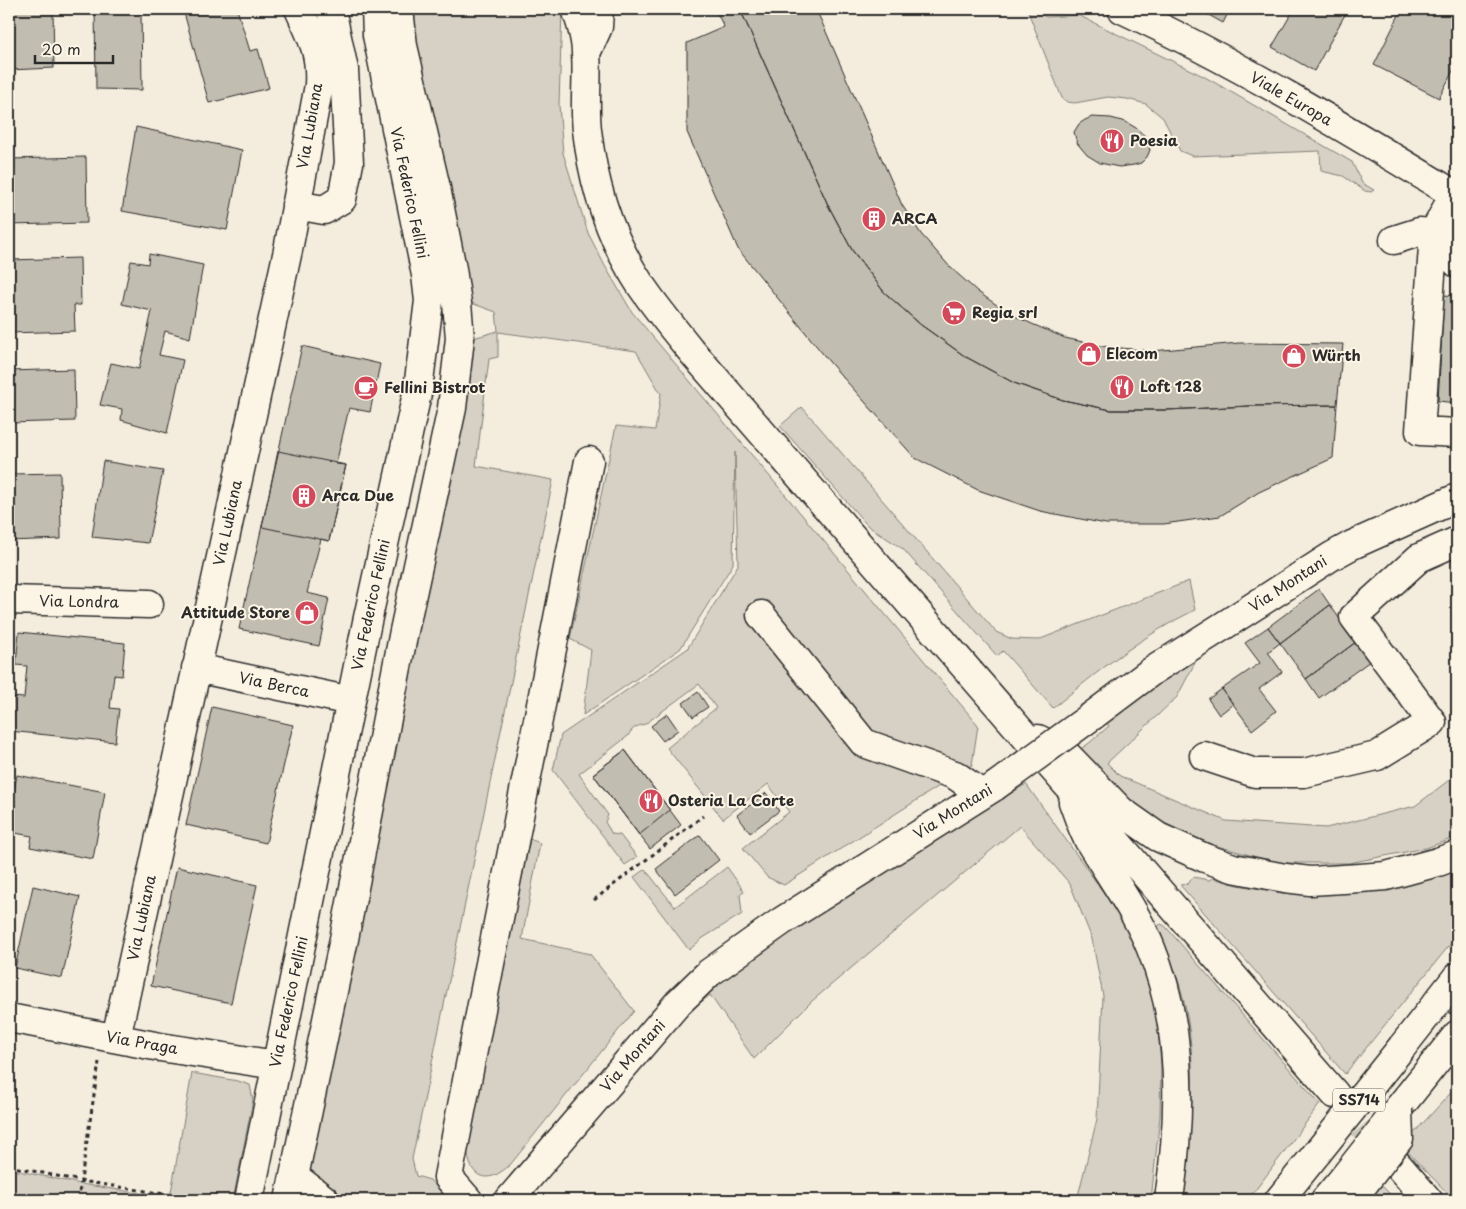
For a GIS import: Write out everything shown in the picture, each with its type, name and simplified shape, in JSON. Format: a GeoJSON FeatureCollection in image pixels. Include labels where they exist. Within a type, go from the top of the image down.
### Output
{"type":"FeatureCollection","features":[{"type":"Feature","properties":{"kind":"main road","name":"Via Lubiana"},"geometry":{"type":"LineString","coordinates":[[110,1037],[196,668],[296,205],[318,92],[320,68],[318,53],[300,9]]}},
{"type":"Feature","properties":{"kind":"main road"},"geometry":{"type":"LineString","coordinates":[[296,205],[324,210],[342,199],[349,162],[344,70],[331,9]]}},
{"type":"Feature","properties":{"kind":"main road","name":"Via Federico Fellini"},"geometry":{"type":"LineString","coordinates":[[249,1200],[351,701],[418,389],[429,301],[426,274],[377,35],[376,9]]}},
{"type":"Feature","properties":{"kind":"main road","name":"Via Federico Fellini"},"geometry":{"type":"LineString","coordinates":[[291,1188],[344,939],[404,631],[452,408],[460,338],[452,269],[436,188],[403,46],[399,9]]}},
{"type":"Feature","properties":{"kind":"main road"},"geometry":{"type":"LineString","coordinates":[[576,9],[583,30],[586,53],[585,93],[587,129],[593,163],[601,197],[616,239],[640,284],[693,353],[1334,1094]]}},
{"type":"Feature","properties":{"kind":"main road"},"geometry":{"type":"LineString","coordinates":[[586,53],[598,27],[599,9]]}},
{"type":"Feature","properties":{"kind":"main road","name":"Viale Europa"},"geometry":{"type":"LineString","coordinates":[[1122,9],[1225,61],[1338,125],[1455,195]]}},
{"type":"Feature","properties":{"kind":"main road"},"geometry":{"type":"LineString","coordinates":[[1455,195],[1434,233],[1420,431],[1457,433]]}},
{"type":"Feature","properties":{"kind":"main road"},"geometry":{"type":"LineString","coordinates":[[1394,240],[1419,232],[1434,233],[1457,263]]}},
{"type":"Feature","properties":{"kind":"main road"},"geometry":{"type":"LineString","coordinates":[[468,1200],[448,1177],[590,461]]}},
{"type":"Feature","properties":{"kind":"main road","name":"Via Montani"},"geometry":{"type":"LineString","coordinates":[[509,1200],[678,1003],[709,973],[782,921],[988,791],[1152,670],[1332,556],[1352,545],[1457,498]]}},
{"type":"Feature","properties":{"kind":"main road"},"geometry":{"type":"LineString","coordinates":[[1204,756],[1255,773],[1304,773],[1377,756],[1432,722],[1354,617],[1419,558],[1457,541]]}},
{"type":"Feature","properties":{"kind":"main road","name":"Via Londra"},"geometry":{"type":"LineString","coordinates":[[9,600],[149,604]]}},
{"type":"Feature","properties":{"kind":"main road"},"geometry":{"type":"LineString","coordinates":[[761,615],[864,743],[955,775],[988,791]]}},
{"type":"Feature","properties":{"kind":"main road","name":"Via Berca"},"geometry":{"type":"LineString","coordinates":[[196,668],[351,701]]}},
{"type":"Feature","properties":{"kind":"main road"},"geometry":{"type":"LineString","coordinates":[[1019,729],[1065,753],[1122,811],[1158,837],[1233,868],[1285,878],[1310,880],[1360,878],[1386,876],[1457,855]]}},
{"type":"Feature","properties":{"kind":"main road"},"geometry":{"type":"LineString","coordinates":[[1062,778],[1088,839],[1120,888],[1150,946],[1171,1018],[1177,1062],[1177,1092],[1175,1146],[1169,1200]]}},
{"type":"Feature","properties":{"kind":"main road","name":"SS714"},"geometry":{"type":"LineString","coordinates":[[1279,1200],[1457,977]]}},
{"type":"Feature","properties":{"kind":"main road","name":"Via Praga"},"geometry":{"type":"LineString","coordinates":[[9,1018],[276,1066]]}},
{"type":"Feature","properties":{"kind":"main road","name":"SS714"},"geometry":{"type":"LineString","coordinates":[[1344,1194],[1398,1109],[1457,1035]]}},
{"type":"Feature","properties":{"kind":"main road"},"geometry":{"type":"LineString","coordinates":[[1394,1162],[1428,1200]]}},
{"type":"Feature","properties":{"kind":"main road"},"geometry":{"type":"LineString","coordinates":[[291,1188],[325,1200]]}},
{"type":"Feature","properties":{"kind":"path"},"geometry":{"type":"LineString","coordinates":[[594,900],[703,816]]}},
{"type":"Feature","properties":{"kind":"path"},"geometry":{"type":"LineString","coordinates":[[78,1200],[110,1037]]}},
{"type":"Feature","properties":{"kind":"path"},"geometry":{"type":"LineString","coordinates":[[9,1166],[81,1181],[171,1195],[170,1198],[178,1200]]}},
{"type":"Feature","properties":{"kind":"shaded area"},"geometry":{"type":"Polygon","coordinates":[[[406,9],[562,9],[559,105],[563,153],[588,233],[605,266],[632,312],[978,725],[972,765],[784,885],[767,877],[743,848],[789,812],[768,784],[723,819],[667,748],[716,708],[699,684],[645,724],[633,729],[628,736],[579,774],[608,815],[605,822],[612,834],[620,835],[637,857],[625,865],[553,770],[561,735],[687,649],[738,565],[735,452],[733,564],[680,649],[583,715],[591,650],[570,639],[616,426],[655,430],[661,394],[636,351],[498,332],[498,357],[489,359],[476,466],[553,480],[412,1159],[416,1176],[430,1180],[449,1200],[345,1200],[309,1173],[473,338],[498,331],[496,312],[471,303],[464,261],[411,16],[406,9]]]}},
{"type":"Feature","properties":{"kind":"shaded area"},"geometry":{"type":"Polygon","coordinates":[[[1027,9],[1033,9],[1046,17],[1078,15],[1205,77],[1352,162],[1362,183],[1374,190],[1371,192],[1365,191],[1343,176],[1321,171],[1320,151],[1192,156],[1180,151],[1163,118],[1146,104],[1108,97],[1075,103],[1067,102],[1062,98],[1027,9]]]}},
{"type":"Feature","properties":{"kind":"shaded area"},"geometry":{"type":"Polygon","coordinates":[[[802,407],[996,632],[1012,639],[1038,640],[1189,581],[1195,610],[1139,642],[1053,708],[1003,651],[997,656],[903,549],[868,526],[780,426],[802,407]]]}},
{"type":"Feature","properties":{"kind":"shaded area"},"geometry":{"type":"Polygon","coordinates":[[[1198,657],[1177,697],[1107,763],[1120,776],[1226,821],[1326,828],[1415,806],[1457,774],[1457,837],[1426,848],[1349,863],[1278,863],[1203,842],[1158,820],[1120,792],[1079,750],[1109,726],[1105,721],[1161,676],[1198,657]]]}},
{"type":"Feature","properties":{"kind":"shaded area"},"geometry":{"type":"Polygon","coordinates":[[[1026,784],[1114,907],[1133,940],[1144,971],[1157,1016],[1161,1065],[1160,1116],[1151,1200],[1077,1200],[1097,1119],[1103,996],[1092,939],[1070,884],[1020,826],[812,1001],[754,1059],[710,995],[678,1021],[708,987],[858,885],[1026,784]]]}},
{"type":"Feature","properties":{"kind":"shaded area"},"geometry":{"type":"Polygon","coordinates":[[[530,839],[540,843],[522,939],[590,954],[634,1011],[510,1165],[493,1176],[486,1177],[480,1176],[472,1168],[467,1144],[530,839]]]}},
{"type":"Feature","properties":{"kind":"shaded area"},"geometry":{"type":"Polygon","coordinates":[[[727,867],[744,891],[740,894],[742,914],[703,938],[689,950],[634,877],[645,869],[675,907],[727,867]]]}},
{"type":"Feature","properties":{"kind":"shaded area"},"geometry":{"type":"Polygon","coordinates":[[[1457,868],[1457,936],[1345,1074],[1180,885],[1188,884],[1193,877],[1209,880],[1213,878],[1238,885],[1282,893],[1332,894],[1381,889],[1457,868]]]}},
{"type":"Feature","properties":{"kind":"shaded area"},"geometry":{"type":"Polygon","coordinates":[[[1161,924],[1165,926],[1320,1104],[1248,1200],[1182,1200],[1192,1103],[1192,1054],[1183,996],[1158,926],[1161,924]]]}},
{"type":"Feature","properties":{"kind":"shaded area"},"geometry":{"type":"Polygon","coordinates":[[[192,1073],[250,1085],[253,1100],[233,1200],[9,1200],[9,1169],[81,1184],[170,1198],[192,1073]]]}},
{"type":"Feature","properties":{"kind":"shaded area"},"geometry":{"type":"Polygon","coordinates":[[[1457,1086],[1457,1200],[1454,1200],[1402,1146],[1457,1086]]]}},
{"type":"Feature","properties":{"kind":"shaded area"},"geometry":{"type":"Polygon","coordinates":[[[1379,1183],[1396,1200],[1356,1200],[1379,1183]]]}},
{"type":"Feature","properties":{"kind":"building"},"geometry":{"type":"Polygon","coordinates":[[[9,9],[53,9],[54,68],[9,70],[9,9]]]}},
{"type":"Feature","properties":{"kind":"building"},"geometry":{"type":"Polygon","coordinates":[[[95,9],[141,9],[142,90],[96,89],[95,9]]]}},
{"type":"Feature","properties":{"kind":"building"},"geometry":{"type":"Polygon","coordinates":[[[183,9],[237,9],[250,51],[258,49],[269,88],[209,103],[183,9]]]}},
{"type":"Feature","properties":{"kind":"building"},"geometry":{"type":"Polygon","coordinates":[[[715,9],[740,9],[828,205],[852,250],[884,292],[921,325],[966,357],[1014,383],[1063,400],[1111,410],[1337,405],[1333,458],[1259,492],[1220,516],[1164,524],[1106,524],[1040,511],[978,490],[915,458],[831,364],[738,249],[687,132],[687,43],[724,27],[715,9]]]}},
{"type":"Feature","properties":{"kind":"building","name":"ARCA"},"geometry":{"type":"Polygon","coordinates":[[[740,9],[816,9],[902,205],[921,234],[950,267],[978,292],[1007,312],[1065,338],[1101,346],[1152,351],[1239,343],[1343,344],[1337,405],[1111,410],[1063,400],[1014,383],[966,357],[921,325],[884,292],[852,250],[828,205],[740,9]]]}},
{"type":"Feature","properties":{"kind":"building"},"geometry":{"type":"Polygon","coordinates":[[[1198,9],[1224,9],[1229,11],[1223,23],[1198,9]]]}},
{"type":"Feature","properties":{"kind":"building"},"geometry":{"type":"Polygon","coordinates":[[[1294,9],[1348,9],[1314,71],[1272,47],[1294,9]]]}},
{"type":"Feature","properties":{"kind":"building"},"geometry":{"type":"Polygon","coordinates":[[[1402,9],[1457,9],[1457,63],[1439,98],[1374,65],[1402,9]]]}},
{"type":"Feature","properties":{"kind":"building"},"geometry":{"type":"Polygon","coordinates":[[[1092,117],[1111,118],[1126,122],[1136,128],[1145,136],[1148,143],[1150,150],[1147,157],[1141,163],[1119,167],[1100,163],[1087,155],[1077,143],[1074,132],[1079,124],[1092,117]]]}},
{"type":"Feature","properties":{"kind":"building"},"geometry":{"type":"Polygon","coordinates":[[[136,127],[242,150],[227,230],[122,211],[136,127]]]}},
{"type":"Feature","properties":{"kind":"building"},"geometry":{"type":"Polygon","coordinates":[[[86,157],[87,223],[9,225],[9,159],[86,157]]]}},
{"type":"Feature","properties":{"kind":"building"},"geometry":{"type":"Polygon","coordinates":[[[149,254],[203,265],[190,338],[165,331],[159,355],[183,360],[167,433],[121,420],[122,409],[100,405],[111,363],[139,369],[152,311],[122,304],[131,261],[148,264],[149,254]]]}},
{"type":"Feature","properties":{"kind":"building"},"geometry":{"type":"Polygon","coordinates":[[[80,258],[81,305],[74,305],[75,331],[9,333],[9,260],[80,258]]]}},
{"type":"Feature","properties":{"kind":"building"},"geometry":{"type":"Polygon","coordinates":[[[1444,295],[1457,296],[1457,403],[1438,401],[1444,295]]]}},
{"type":"Feature","properties":{"kind":"building","name":"Arca Due"},"geometry":{"type":"Polygon","coordinates":[[[302,346],[380,364],[370,412],[349,408],[336,464],[346,465],[329,541],[321,539],[307,593],[329,598],[319,646],[239,629],[302,346]]]}},
{"type":"Feature","properties":{"kind":"building"},"geometry":{"type":"Polygon","coordinates":[[[74,369],[75,421],[9,423],[9,371],[74,369]]]}},
{"type":"Feature","properties":{"kind":"building"},"geometry":{"type":"Polygon","coordinates":[[[278,451],[346,465],[329,541],[262,527],[278,451]]]}},
{"type":"Feature","properties":{"kind":"building"},"geometry":{"type":"Polygon","coordinates":[[[103,461],[163,471],[148,543],[92,537],[103,461]]]}},
{"type":"Feature","properties":{"kind":"building"},"geometry":{"type":"Polygon","coordinates":[[[60,473],[61,539],[9,541],[9,474],[60,473]]]}},
{"type":"Feature","properties":{"kind":"building"},"geometry":{"type":"Polygon","coordinates":[[[1319,589],[1330,605],[1280,643],[1268,627],[1319,589]]]}},
{"type":"Feature","properties":{"kind":"building"},"geometry":{"type":"Polygon","coordinates":[[[1330,605],[1356,642],[1306,679],[1280,643],[1330,605]]]}},
{"type":"Feature","properties":{"kind":"building"},"geometry":{"type":"Polygon","coordinates":[[[1268,627],[1280,643],[1268,652],[1282,672],[1259,689],[1276,711],[1252,730],[1222,689],[1260,663],[1245,643],[1268,627]]]}},
{"type":"Feature","properties":{"kind":"building"},"geometry":{"type":"Polygon","coordinates":[[[19,632],[125,643],[122,676],[114,675],[110,708],[119,709],[115,742],[9,731],[12,697],[24,698],[27,666],[16,665],[19,632]]]}},
{"type":"Feature","properties":{"kind":"building"},"geometry":{"type":"Polygon","coordinates":[[[1356,642],[1370,661],[1319,698],[1306,679],[1356,642]]]}},
{"type":"Feature","properties":{"kind":"building"},"geometry":{"type":"Polygon","coordinates":[[[1222,689],[1233,704],[1219,715],[1208,699],[1222,689]]]}},
{"type":"Feature","properties":{"kind":"building"},"geometry":{"type":"Polygon","coordinates":[[[698,692],[708,707],[693,717],[683,703],[698,692]]]}},
{"type":"Feature","properties":{"kind":"building"},"geometry":{"type":"Polygon","coordinates":[[[212,707],[293,725],[266,843],[186,825],[212,707]]]}},
{"type":"Feature","properties":{"kind":"building"},"geometry":{"type":"Polygon","coordinates":[[[667,714],[678,730],[663,741],[651,726],[667,714]]]}},
{"type":"Feature","properties":{"kind":"building"},"geometry":{"type":"Polygon","coordinates":[[[625,750],[681,825],[650,849],[593,774],[625,750]]]}},
{"type":"Feature","properties":{"kind":"building"},"geometry":{"type":"Polygon","coordinates":[[[625,750],[670,810],[639,835],[593,774],[625,750]]]}},
{"type":"Feature","properties":{"kind":"building"},"geometry":{"type":"Polygon","coordinates":[[[17,775],[105,792],[93,859],[30,847],[32,836],[9,832],[9,816],[17,775]]]}},
{"type":"Feature","properties":{"kind":"building"},"geometry":{"type":"Polygon","coordinates":[[[766,793],[779,811],[750,833],[737,815],[766,793]]]}},
{"type":"Feature","properties":{"kind":"building"},"geometry":{"type":"Polygon","coordinates":[[[700,835],[719,860],[675,894],[656,869],[700,835]]]}},
{"type":"Feature","properties":{"kind":"building"},"geometry":{"type":"Polygon","coordinates":[[[177,867],[257,885],[231,1003],[151,986],[177,867]]]}},
{"type":"Feature","properties":{"kind":"building"},"geometry":{"type":"Polygon","coordinates":[[[33,886],[80,897],[62,978],[15,968],[33,886]]]}},
{"type":"Feature","properties":{"kind":"tunnel"},"geometry":{"type":"LineString","coordinates":[[1335,1094],[1390,1157]]}},
{"type":"Feature","properties":{"kind":"place","name":"Poesia"},"geometry":{"type":"Point","coordinates":[1112,141]}},
{"type":"Feature","properties":{"kind":"place","name":"ARCA"},"geometry":{"type":"Point","coordinates":[874,219]}},
{"type":"Feature","properties":{"kind":"place","name":"Regia srl"},"geometry":{"type":"Point","coordinates":[954,313]}},
{"type":"Feature","properties":{"kind":"place","name":"Elecom"},"geometry":{"type":"Point","coordinates":[1089,354]}},
{"type":"Feature","properties":{"kind":"place","name":"Würth"},"geometry":{"type":"Point","coordinates":[1294,356]}},
{"type":"Feature","properties":{"kind":"place","name":"Loft 128"},"geometry":{"type":"Point","coordinates":[1122,387]}},
{"type":"Feature","properties":{"kind":"place","name":"Fellini Bistrot"},"geometry":{"type":"Point","coordinates":[366,388]}},
{"type":"Feature","properties":{"kind":"place","name":"Arca Due"},"geometry":{"type":"Point","coordinates":[304,496]}},
{"type":"Feature","properties":{"kind":"place","name":"Attitude Store"},"geometry":{"type":"Point","coordinates":[307,613]}},
{"type":"Feature","properties":{"kind":"place","name":"Osteria La Corte"},"geometry":{"type":"Point","coordinates":[651,801]}}]}
